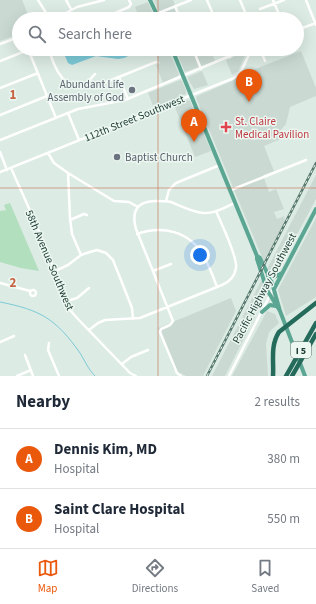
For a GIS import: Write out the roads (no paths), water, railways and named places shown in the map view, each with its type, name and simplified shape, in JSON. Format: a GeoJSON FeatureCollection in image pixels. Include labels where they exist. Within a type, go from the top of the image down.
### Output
{"type":"FeatureCollection","features":[{"type":"Feature","properties":{"kind":"highway"},"geometry":{"type":"LineString","coordinates":[[273,376],[274,342],[279,332],[316,303]]}},
{"type":"Feature","properties":{"kind":"highway","name":"I 5"},"geometry":{"type":"LineString","coordinates":[[286,376],[316,323]]}},
{"type":"Feature","properties":{"kind":"highway","name":"I 5"},"geometry":{"type":"LineString","coordinates":[[292,376],[316,334]]}},
{"type":"Feature","properties":{"kind":"main road"},"geometry":{"type":"LineString","coordinates":[[150,0],[155,12]]}},
{"type":"Feature","properties":{"kind":"main road"},"geometry":{"type":"LineString","coordinates":[[175,56],[231,190],[257,256],[265,284],[278,308],[305,374]]}},
{"type":"Feature","properties":{"kind":"main road","name":"Pacific Highway Southwest"},"geometry":{"type":"LineString","coordinates":[[274,289],[316,209]]}},
{"type":"Feature","properties":{"kind":"main road"},"geometry":{"type":"LineString","coordinates":[[257,256],[260,258],[274,289],[278,308]]}},
{"type":"Feature","properties":{"kind":"main road"},"geometry":{"type":"LineString","coordinates":[[267,275],[274,277],[282,273]]}},
{"type":"Feature","properties":{"kind":"main road"},"geometry":{"type":"LineString","coordinates":[[262,312],[270,305],[278,308]]}},
{"type":"Feature","properties":{"kind":"street"},"geometry":{"type":"LineString","coordinates":[[38,0],[46,12]]}},
{"type":"Feature","properties":{"kind":"street"},"geometry":{"type":"LineString","coordinates":[[66,0],[71,9]]}},
{"type":"Feature","properties":{"kind":"street"},"geometry":{"type":"LineString","coordinates":[[66,12],[93,1],[104,0]]}},
{"type":"Feature","properties":{"kind":"street"},"geometry":{"type":"LineString","coordinates":[[118,12],[131,5],[130,0]]}},
{"type":"Feature","properties":{"kind":"street"},"geometry":{"type":"LineString","coordinates":[[161,12],[190,0]]}},
{"type":"Feature","properties":{"kind":"street"},"geometry":{"type":"LineString","coordinates":[[207,0],[212,12]]}},
{"type":"Feature","properties":{"kind":"street"},"geometry":{"type":"LineString","coordinates":[[240,0],[245,12]]}},
{"type":"Feature","properties":{"kind":"street"},"geometry":{"type":"LineString","coordinates":[[273,0],[278,12]]}},
{"type":"Feature","properties":{"kind":"street"},"geometry":{"type":"LineString","coordinates":[[260,9],[284,0]]}},
{"type":"Feature","properties":{"kind":"street"},"geometry":{"type":"LineString","coordinates":[[304,27],[316,23],[306,0]]}},
{"type":"Feature","properties":{"kind":"street"},"geometry":{"type":"LineString","coordinates":[[175,6],[177,12]]}},
{"type":"Feature","properties":{"kind":"street"},"geometry":{"type":"LineString","coordinates":[[0,44],[12,40]]}},
{"type":"Feature","properties":{"kind":"street"},"geometry":{"type":"LineString","coordinates":[[0,61],[12,56]]}},
{"type":"Feature","properties":{"kind":"street"},"geometry":{"type":"LineString","coordinates":[[31,56],[56,118]]}},
{"type":"Feature","properties":{"kind":"street"},"geometry":{"type":"LineString","coordinates":[[51,56],[58,73],[68,84],[78,86],[90,81],[95,74]]}},
{"type":"Feature","properties":{"kind":"street"},"geometry":{"type":"LineString","coordinates":[[196,56],[201,69]]}},
{"type":"Feature","properties":{"kind":"street","name":"112th Street Southwest"},"geometry":{"type":"LineString","coordinates":[[0,172],[239,75],[248,56]]}},
{"type":"Feature","properties":{"kind":"street"},"geometry":{"type":"LineString","coordinates":[[263,56],[265,61]]}},
{"type":"Feature","properties":{"kind":"street"},"geometry":{"type":"LineString","coordinates":[[0,136],[1,140],[85,107],[110,104],[128,99],[230,57]]}},
{"type":"Feature","properties":{"kind":"street"},"geometry":{"type":"LineString","coordinates":[[90,81],[96,86],[156,62]]}},
{"type":"Feature","properties":{"kind":"street"},"geometry":{"type":"LineString","coordinates":[[0,88],[38,73]]}},
{"type":"Feature","properties":{"kind":"street"},"geometry":{"type":"LineString","coordinates":[[119,78],[128,99]]}},
{"type":"Feature","properties":{"kind":"street"},"geometry":{"type":"LineString","coordinates":[[0,115],[47,96]]}},
{"type":"Feature","properties":{"kind":"street"},"geometry":{"type":"LineString","coordinates":[[68,113],[79,140]]}},
{"type":"Feature","properties":{"kind":"street"},"geometry":{"type":"LineString","coordinates":[[0,152],[7,170]]}},
{"type":"Feature","properties":{"kind":"street"},"geometry":{"type":"LineString","coordinates":[[48,153],[54,163],[114,201],[129,202],[138,207]]}},
{"type":"Feature","properties":{"kind":"street"},"geometry":{"type":"LineString","coordinates":[[231,190],[306,160]]}},
{"type":"Feature","properties":{"kind":"street"},"geometry":{"type":"LineString","coordinates":[[166,201],[169,190],[176,183],[220,165]]}},
{"type":"Feature","properties":{"kind":"street","name":"58th Avenue Southwest"},"geometry":{"type":"LineString","coordinates":[[11,168],[73,314],[132,375],[136,376]]}},
{"type":"Feature","properties":{"kind":"street"},"geometry":{"type":"LineString","coordinates":[[68,173],[69,209],[72,234],[81,256]]}},
{"type":"Feature","properties":{"kind":"street"},"geometry":{"type":"LineString","coordinates":[[181,376],[177,374],[160,332],[161,329],[172,324],[172,321],[137,234],[134,220],[138,207],[140,203],[145,201],[166,201],[199,212],[208,213],[236,203]]}},
{"type":"Feature","properties":{"kind":"street"},"geometry":{"type":"LineString","coordinates":[[89,330],[98,323],[112,318],[140,318],[217,287],[231,279],[236,267],[235,258],[216,211]]}},
{"type":"Feature","properties":{"kind":"street"},"geometry":{"type":"LineString","coordinates":[[70,220],[84,214],[87,215]]}},
{"type":"Feature","properties":{"kind":"street"},"geometry":{"type":"LineString","coordinates":[[137,234],[152,230],[161,230],[173,231],[187,237],[203,254],[217,287]]}},
{"type":"Feature","properties":{"kind":"street"},"geometry":{"type":"LineString","coordinates":[[55,271],[95,250],[109,254],[113,260],[132,308],[133,319]]}},
{"type":"Feature","properties":{"kind":"street"},"geometry":{"type":"LineString","coordinates":[[153,271],[171,264]]}},
{"type":"Feature","properties":{"kind":"street"},"geometry":{"type":"LineString","coordinates":[[0,283],[30,291]]}},
{"type":"Feature","properties":{"kind":"street"},"geometry":{"type":"LineString","coordinates":[[67,301],[78,297],[89,288]]}},
{"type":"Feature","properties":{"kind":"street","name":"Pacific Highway Southwest"},"geometry":{"type":"LineString","coordinates":[[229,376],[274,289]]}},
{"type":"Feature","properties":{"kind":"street"},"geometry":{"type":"LineString","coordinates":[[0,342],[14,336]]}},
{"type":"Feature","properties":{"kind":"street"},"geometry":{"type":"LineString","coordinates":[[49,344],[48,350],[59,376]]}},
{"type":"Feature","properties":{"kind":"street"},"geometry":{"type":"LineString","coordinates":[[122,364],[131,357],[148,350]]}},
{"type":"Feature","properties":{"kind":"street"},"geometry":{"type":"LineString","coordinates":[[25,355],[34,376]]}},
{"type":"Feature","properties":{"kind":"street"},"geometry":{"type":"LineString","coordinates":[[17,376],[31,370]]}},
{"type":"Feature","properties":{"kind":"water"},"geometry":{"type":"Polygon","coordinates":[[[65,56],[96,56],[72,65],[68,63],[65,56]]]}},
{"type":"Feature","properties":{"kind":"water"},"geometry":{"type":"Polygon","coordinates":[[[96,56],[128,56],[118,59],[96,56]]]}},
{"type":"Feature","properties":{"kind":"waterway"},"geometry":{"type":"LineString","coordinates":[[0,302],[37,313],[55,324],[71,341],[90,371],[95,376]]}},
{"type":"Feature","properties":{"kind":"railway"},"geometry":{"type":"LineString","coordinates":[[207,376],[316,163]]}},
{"type":"Feature","properties":{"kind":"place","name":"Abundant Life Assembly of God"},"geometry":{"type":"Point","coordinates":[132,90]}},
{"type":"Feature","properties":{"kind":"place","name":"Saint Clare Hospital"},"geometry":{"type":"Point","coordinates":[249,102]}},
{"type":"Feature","properties":{"kind":"place","name":"St. Claire Medical Pavilion"},"geometry":{"type":"Point","coordinates":[226,127]}},
{"type":"Feature","properties":{"kind":"place","name":"Dennis Kim, MD"},"geometry":{"type":"Point","coordinates":[194,142]}},
{"type":"Feature","properties":{"kind":"place","name":"Baptist Church"},"geometry":{"type":"Point","coordinates":[117,157]}}]}
